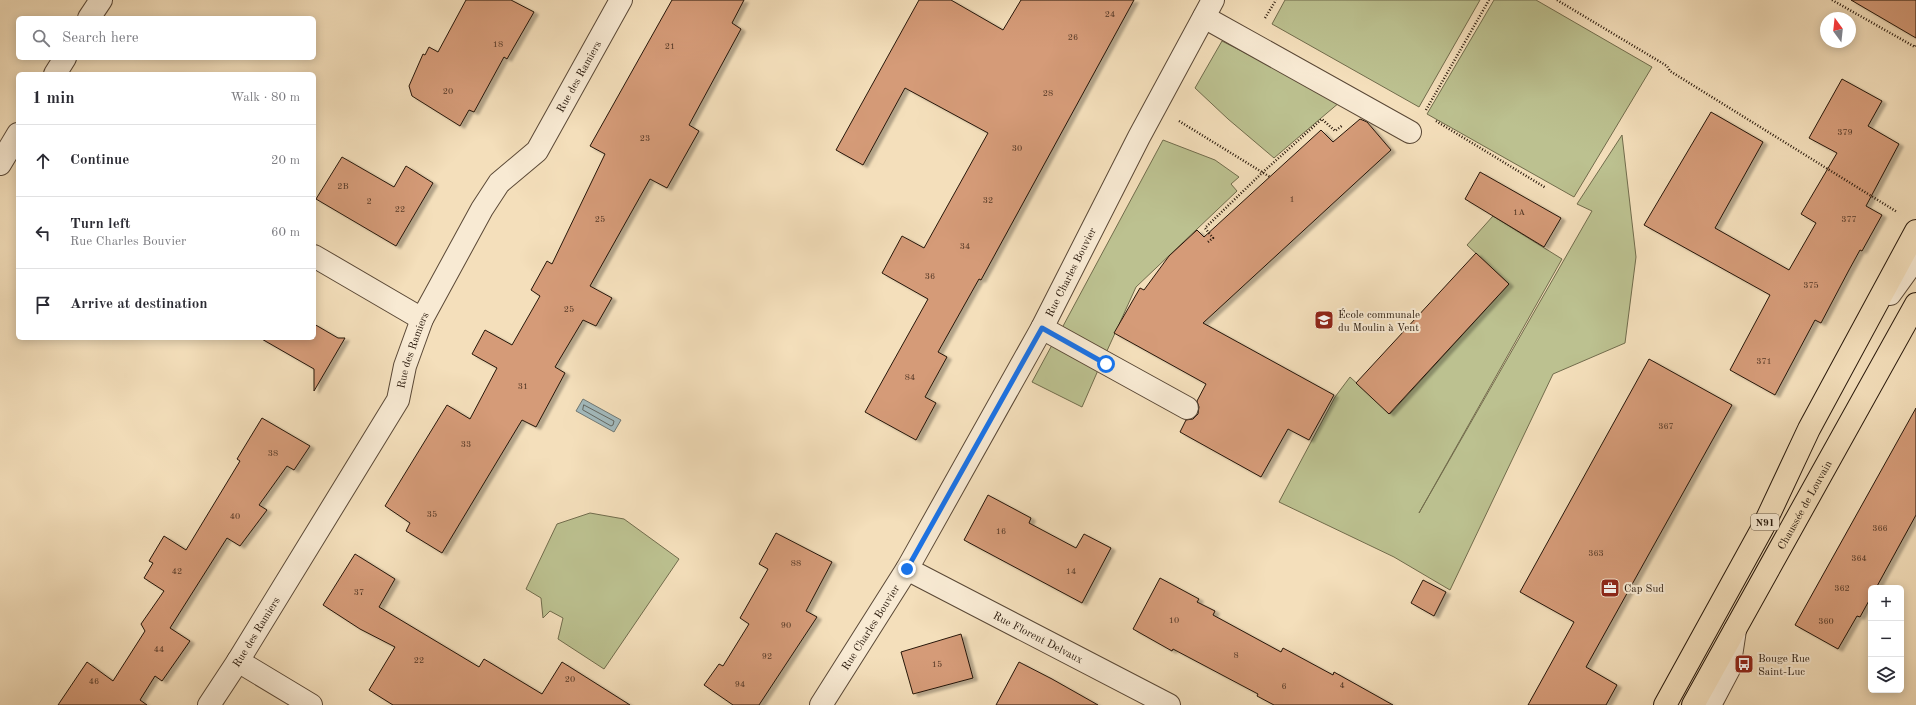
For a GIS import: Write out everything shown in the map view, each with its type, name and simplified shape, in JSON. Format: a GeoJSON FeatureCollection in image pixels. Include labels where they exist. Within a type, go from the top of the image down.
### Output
{"type":"FeatureCollection","features":[{"type":"Feature","properties":{"kind":"main road","name":"N91"},"geometry":{"type":"LineString","coordinates":[[1665,705],[1763,527],[1809,429],[1916,231]]}},
{"type":"Feature","properties":{"kind":"main road","name":"Chaussée de Louvain"},"geometry":{"type":"LineString","coordinates":[[1693,705],[1839,445],[1916,304]]}},
{"type":"Feature","properties":{"kind":"street"},"geometry":{"type":"LineString","coordinates":[[91,16],[101,0]]}},
{"type":"Feature","properties":{"kind":"street","name":"Rue des Ramiers"},"geometry":{"type":"LineString","coordinates":[[209,705],[238,661],[398,400],[405,366],[422,319],[482,209],[499,183],[537,151],[621,0]]}},
{"type":"Feature","properties":{"kind":"street"},"geometry":{"type":"LineString","coordinates":[[1209,9],[1368,108],[1410,132]]}},
{"type":"Feature","properties":{"kind":"street","name":"Rue Charles Bouvier"},"geometry":{"type":"LineString","coordinates":[[821,705],[907,569],[1042,328],[1155,107],[1209,9]]}},
{"type":"Feature","properties":{"kind":"street"},"geometry":{"type":"LineString","coordinates":[[56,72],[64,60]]}},
{"type":"Feature","properties":{"kind":"street"},"geometry":{"type":"LineString","coordinates":[[0,164],[16,137]]}},
{"type":"Feature","properties":{"kind":"street"},"geometry":{"type":"LineString","coordinates":[[316,257],[422,319]]}},
{"type":"Feature","properties":{"kind":"street","name":"N91"},"geometry":{"type":"LineString","coordinates":[[1860,336],[1916,258]]}},
{"type":"Feature","properties":{"kind":"street"},"geometry":{"type":"LineString","coordinates":[[1042,328],[1187,408]]}},
{"type":"Feature","properties":{"kind":"street","name":"Rue Florent Delvaux"},"geometry":{"type":"LineString","coordinates":[[907,569],[1169,705]]}},
{"type":"Feature","properties":{"kind":"street"},"geometry":{"type":"LineString","coordinates":[[1710,705],[1729,669],[1735,628]]}},
{"type":"Feature","properties":{"kind":"street"},"geometry":{"type":"LineString","coordinates":[[238,661],[310,705]]}},
{"type":"Feature","properties":{"kind":"path"},"geometry":{"type":"LineString","coordinates":[[1264,20],[1276,0]]}},
{"type":"Feature","properties":{"kind":"path"},"geometry":{"type":"LineString","coordinates":[[1423,114],[1489,0]]}},
{"type":"Feature","properties":{"kind":"path"},"geometry":{"type":"LineString","coordinates":[[1557,0],[1667,66],[1670,71],[1898,213]]}},
{"type":"Feature","properties":{"kind":"path"},"geometry":{"type":"LineString","coordinates":[[1832,0],[1915,47],[1916,45]]}},
{"type":"Feature","properties":{"kind":"path"},"geometry":{"type":"LineString","coordinates":[[1155,107],[1270,177]]}},
{"type":"Feature","properties":{"kind":"path"},"geometry":{"type":"LineString","coordinates":[[1208,242],[1213,238],[1205,228],[1263,172],[1322,120],[1335,131],[1368,108]]}},
{"type":"Feature","properties":{"kind":"path"},"geometry":{"type":"LineString","coordinates":[[1430,118],[1546,188]]}},
{"type":"Feature","properties":{"kind":"green space"},"geometry":{"type":"Polygon","coordinates":[[[1285,0],[1480,0],[1419,107],[1272,24],[1285,0]]]}},
{"type":"Feature","properties":{"kind":"green space"},"geometry":{"type":"Polygon","coordinates":[[[1494,0],[1536,0],[1652,67],[1574,197],[1427,114],[1494,0]]]}},
{"type":"Feature","properties":{"kind":"green space"},"geometry":{"type":"Polygon","coordinates":[[[1222,41],[1340,102],[1274,158],[1228,119],[1195,88],[1222,41]]]}},
{"type":"Feature","properties":{"kind":"green space"},"geometry":{"type":"Polygon","coordinates":[[[1622,135],[1636,257],[1625,343],[1553,374],[1450,590],[1394,557],[1279,502],[1335,397],[1350,377],[1390,414],[1509,284],[1467,245],[1493,216],[1562,259],[1419,513],[1592,211],[1577,204],[1622,135]]]}},
{"type":"Feature","properties":{"kind":"green space"},"geometry":{"type":"Polygon","coordinates":[[[1163,140],[1215,160],[1239,177],[1231,184],[1237,191],[1136,287],[1106,353],[1062,328],[1163,140]]]}},
{"type":"Feature","properties":{"kind":"green space"},"geometry":{"type":"Polygon","coordinates":[[[1052,345],[1099,368],[1082,407],[1032,382],[1052,345]]]}},
{"type":"Feature","properties":{"kind":"green space"},"geometry":{"type":"Polygon","coordinates":[[[590,513],[624,519],[679,559],[604,669],[558,639],[563,618],[550,611],[543,618],[541,598],[526,589],[557,524],[590,513]]]}},
{"type":"Feature","properties":{"kind":"water"},"geometry":{"type":"Polygon","coordinates":[[[583,399],[621,420],[614,432],[576,411],[583,399]]]}},
{"type":"Feature","properties":{"kind":"building"},"geometry":{"type":"Polygon","coordinates":[[[466,0],[511,0],[534,12],[507,59],[504,57],[474,112],[469,110],[460,126],[412,96],[409,86],[423,54],[425,55],[429,47],[438,52],[466,0]]]}},
{"type":"Feature","properties":{"kind":"building"},"geometry":{"type":"Polygon","coordinates":[[[672,0],[744,0],[732,23],[741,29],[689,125],[699,131],[667,188],[650,179],[590,286],[612,298],[596,326],[583,320],[555,367],[565,373],[536,427],[522,420],[442,553],[406,531],[410,523],[385,506],[447,405],[470,419],[497,368],[472,354],[485,330],[512,345],[540,296],[531,290],[547,261],[552,264],[605,154],[590,146],[672,0]]]}},
{"type":"Feature","properties":{"kind":"building"},"geometry":{"type":"Polygon","coordinates":[[[919,0],[951,0],[1003,30],[1021,0],[1134,0],[981,280],[979,279],[938,352],[947,357],[925,397],[936,403],[916,440],[865,412],[928,299],[882,273],[902,236],[924,248],[988,133],[905,88],[863,165],[836,150],[919,0]]]}},
{"type":"Feature","properties":{"kind":"building"},"geometry":{"type":"Polygon","coordinates":[[[1851,0],[1916,0],[1916,38],[1851,0]]]}},
{"type":"Feature","properties":{"kind":"building"},"geometry":{"type":"Polygon","coordinates":[[[1842,79],[1882,101],[1868,126],[1899,144],[1866,206],[1882,215],[1862,251],[1860,250],[1821,323],[1815,320],[1775,395],[1730,370],[1770,295],[1644,225],[1711,112],[1763,142],[1715,228],[1789,270],[1816,223],[1801,214],[1837,153],[1809,138],[1842,79]]]}},
{"type":"Feature","properties":{"kind":"building"},"geometry":{"type":"Polygon","coordinates":[[[1360,119],[1367,122],[1391,150],[1203,323],[1334,395],[1309,440],[1288,429],[1261,477],[1180,432],[1186,420],[1193,419],[1198,414],[1199,407],[1197,401],[1206,384],[1114,333],[1140,288],[1144,290],[1169,256],[1197,230],[1204,237],[1321,130],[1333,142],[1360,119]]]}},
{"type":"Feature","properties":{"kind":"building"},"geometry":{"type":"Polygon","coordinates":[[[342,157],[394,187],[406,166],[433,183],[396,246],[316,199],[342,157]]]}},
{"type":"Feature","properties":{"kind":"building"},"geometry":{"type":"Polygon","coordinates":[[[1480,172],[1561,218],[1544,247],[1465,199],[1480,172]]]}},
{"type":"Feature","properties":{"kind":"building"},"geometry":{"type":"Polygon","coordinates":[[[1476,253],[1509,284],[1389,414],[1356,383],[1476,253]]]}},
{"type":"Feature","properties":{"kind":"building"},"geometry":{"type":"Polygon","coordinates":[[[316,325],[338,338],[345,338],[314,391],[314,369],[263,340],[316,340],[316,325]]]}},
{"type":"Feature","properties":{"kind":"building"},"geometry":{"type":"Polygon","coordinates":[[[1649,359],[1732,405],[1586,667],[1617,685],[1606,705],[1528,705],[1574,622],[1520,592],[1649,359]]]}},
{"type":"Feature","properties":{"kind":"building"},"geometry":{"type":"Polygon","coordinates":[[[1916,408],[1916,515],[1878,585],[1868,585],[1868,602],[1860,617],[1857,616],[1838,649],[1795,625],[1916,408]]]}},
{"type":"Feature","properties":{"kind":"building"},"geometry":{"type":"Polygon","coordinates":[[[262,418],[310,446],[294,470],[287,466],[259,505],[267,510],[240,546],[227,538],[170,628],[190,641],[162,681],[155,676],[140,700],[147,705],[58,705],[87,662],[113,681],[145,631],[141,624],[164,591],[144,578],[153,563],[149,561],[164,536],[186,550],[240,461],[237,459],[262,418]]]}},
{"type":"Feature","properties":{"kind":"building"},"geometry":{"type":"Polygon","coordinates":[[[988,495],[1031,518],[1029,523],[1076,548],[1084,534],[1111,548],[1082,603],[964,540],[988,495]]]}},
{"type":"Feature","properties":{"kind":"building"},"geometry":{"type":"Polygon","coordinates":[[[776,533],[832,562],[806,611],[817,617],[759,705],[733,705],[704,685],[719,664],[723,666],[749,624],[740,618],[768,569],[759,564],[776,533]]]}},
{"type":"Feature","properties":{"kind":"building"},"geometry":{"type":"Polygon","coordinates":[[[355,554],[395,579],[379,607],[479,667],[484,659],[542,694],[562,662],[630,705],[393,705],[369,690],[395,647],[360,629],[323,605],[355,554]]]}},
{"type":"Feature","properties":{"kind":"building"},"geometry":{"type":"Polygon","coordinates":[[[1160,578],[1199,599],[1197,602],[1215,611],[1213,615],[1281,652],[1283,648],[1333,675],[1334,672],[1393,705],[1274,705],[1257,696],[1258,694],[1173,649],[1172,651],[1133,629],[1160,578]]]}},
{"type":"Feature","properties":{"kind":"building"},"geometry":{"type":"Polygon","coordinates":[[[1423,580],[1446,592],[1434,616],[1411,603],[1423,580]]]}},
{"type":"Feature","properties":{"kind":"building"},"geometry":{"type":"Polygon","coordinates":[[[961,634],[973,678],[913,694],[901,652],[961,634]]]}},
{"type":"Feature","properties":{"kind":"building"},"geometry":{"type":"Polygon","coordinates":[[[1019,662],[1052,679],[1098,705],[996,705],[1019,662]]]}},
{"type":"Feature","properties":{"kind":"place","name":"École communale du Moulin à Vent"},"geometry":{"type":"Point","coordinates":[1324,320]}},
{"type":"Feature","properties":{"kind":"place","name":"Cap Sud"},"geometry":{"type":"Point","coordinates":[1610,588]}},
{"type":"Feature","properties":{"kind":"place","name":"Bouge Rue Saint-Luc"},"geometry":{"type":"Point","coordinates":[1744,664]}},
{"type":"Feature","properties":{"kind":"route"},"geometry":{"type":"LineString","coordinates":[[907,569],[1042,328],[1106,364]]}}]}
